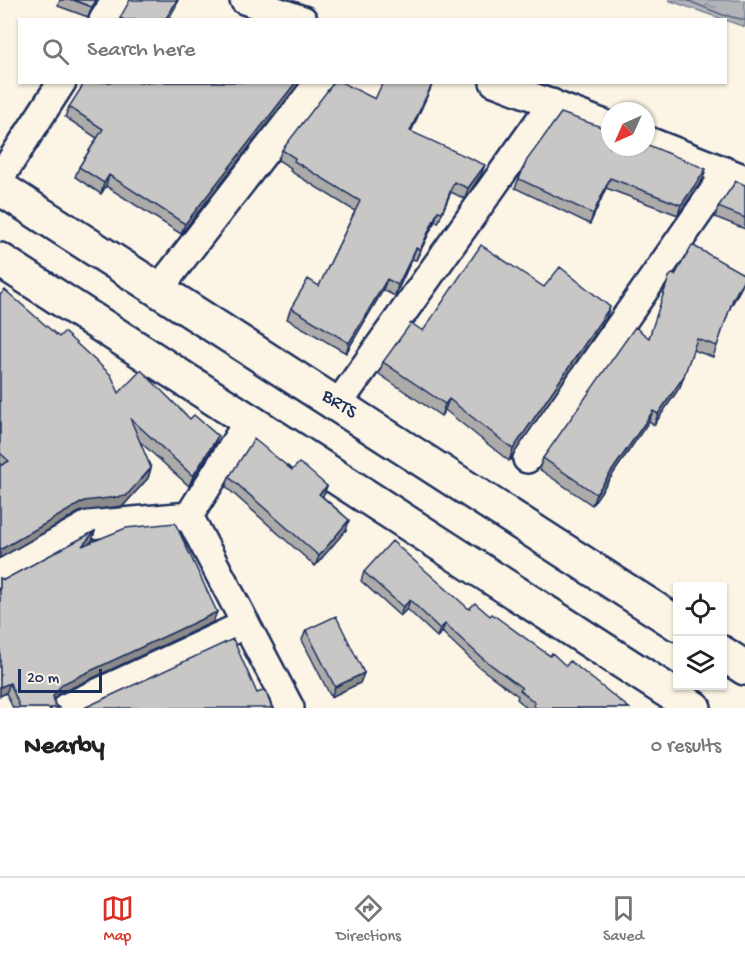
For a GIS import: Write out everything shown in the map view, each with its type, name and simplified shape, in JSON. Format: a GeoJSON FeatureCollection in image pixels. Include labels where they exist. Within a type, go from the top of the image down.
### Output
{"type":"FeatureCollection","features":[{"type":"Feature","properties":{"kind":"main road","name":"BRTS"},"geometry":{"type":"LineString","coordinates":[[0,188],[673,621]]}},
{"type":"Feature","properties":{"kind":"main road"},"geometry":{"type":"LineString","coordinates":[[0,260],[694,708]]}},
{"type":"Feature","properties":{"kind":"main road"},"geometry":{"type":"LineString","coordinates":[[727,656],[745,668]]}},
{"type":"Feature","properties":{"kind":"street"},"geometry":{"type":"LineString","coordinates":[[104,18],[116,0]]}},
{"type":"Feature","properties":{"kind":"street"},"geometry":{"type":"LineString","coordinates":[[244,0],[297,18]]}},
{"type":"Feature","properties":{"kind":"street"},"geometry":{"type":"LineString","coordinates":[[0,178],[61,84]]}},
{"type":"Feature","properties":{"kind":"street"},"geometry":{"type":"LineString","coordinates":[[158,290],[317,84]]}},
{"type":"Feature","properties":{"kind":"street"},"geometry":{"type":"LineString","coordinates":[[500,84],[601,122]]}},
{"type":"Feature","properties":{"kind":"street"},"geometry":{"type":"LineString","coordinates":[[338,404],[552,103]]}},
{"type":"Feature","properties":{"kind":"street"},"geometry":{"type":"LineString","coordinates":[[527,459],[736,175],[655,144]]}},
{"type":"Feature","properties":{"kind":"street"},"geometry":{"type":"LineString","coordinates":[[189,516],[249,420]]}},
{"type":"Feature","properties":{"kind":"street"},"geometry":{"type":"LineString","coordinates":[[0,574],[88,525],[189,516]]}},
{"type":"Feature","properties":{"kind":"street"},"geometry":{"type":"LineString","coordinates":[[189,516],[290,708]]}},
{"type":"Feature","properties":{"kind":"street"},"geometry":{"type":"LineString","coordinates":[[65,708],[246,624]]}},
{"type":"Feature","properties":{"kind":"water"},"geometry":{"type":"Polygon","coordinates":[[[668,0],[745,0],[745,27],[727,21],[727,18],[719,18],[668,0]]]}},
{"type":"Feature","properties":{"kind":"building"},"geometry":{"type":"Polygon","coordinates":[[[73,0],[96,0],[92,7],[73,0]]]}},
{"type":"Feature","properties":{"kind":"building"},"geometry":{"type":"Polygon","coordinates":[[[130,0],[177,0],[166,18],[120,18],[130,0]]]}},
{"type":"Feature","properties":{"kind":"building"},"geometry":{"type":"Polygon","coordinates":[[[84,84],[294,84],[185,224],[109,175],[104,183],[79,167],[103,129],[69,107],[84,84]]]}},
{"type":"Feature","properties":{"kind":"building"},"geometry":{"type":"Polygon","coordinates":[[[332,84],[345,84],[375,99],[382,84],[432,84],[410,131],[485,165],[468,188],[454,182],[442,212],[438,211],[420,250],[416,248],[398,285],[387,279],[349,343],[291,308],[308,279],[319,286],[360,201],[294,161],[295,158],[282,150],[332,84]]]}},
{"type":"Feature","properties":{"kind":"building"},"geometry":{"type":"Polygon","coordinates":[[[561,113],[601,127],[601,156],[655,156],[655,148],[706,169],[681,205],[610,178],[593,214],[519,179],[527,160],[561,113]]]}},
{"type":"Feature","properties":{"kind":"building"},"geometry":{"type":"Polygon","coordinates":[[[736,181],[745,185],[745,218],[718,207],[736,181]]]}},
{"type":"Feature","properties":{"kind":"building"},"geometry":{"type":"Polygon","coordinates":[[[481,245],[544,287],[560,267],[610,307],[513,449],[449,399],[445,404],[383,362],[411,323],[423,331],[481,245]]]}},
{"type":"Feature","properties":{"kind":"building"},"geometry":{"type":"Polygon","coordinates":[[[692,245],[745,277],[733,299],[717,346],[697,339],[684,376],[658,414],[653,411],[596,494],[543,458],[635,327],[649,338],[669,277],[672,274],[675,275],[692,245]]]}},
{"type":"Feature","properties":{"kind":"building"},"geometry":{"type":"Polygon","coordinates":[[[5,290],[59,337],[64,332],[111,375],[119,393],[141,370],[190,419],[194,415],[218,436],[193,476],[130,418],[151,468],[126,496],[84,501],[0,550],[0,466],[9,461],[0,453],[0,295],[5,290]]]}},
{"type":"Feature","properties":{"kind":"building"},"geometry":{"type":"Polygon","coordinates":[[[254,439],[292,470],[299,463],[305,467],[327,486],[319,494],[349,520],[319,556],[229,477],[254,439]]]}},
{"type":"Feature","properties":{"kind":"building"},"geometry":{"type":"Polygon","coordinates":[[[175,523],[217,612],[62,684],[53,696],[55,705],[59,708],[20,708],[10,683],[0,687],[0,578],[4,580],[95,531],[82,546],[126,528],[175,523]]]}},
{"type":"Feature","properties":{"kind":"building"},"geometry":{"type":"Polygon","coordinates":[[[392,541],[469,609],[475,603],[490,616],[492,614],[550,656],[552,653],[566,666],[570,661],[629,708],[536,708],[533,705],[535,703],[520,690],[522,688],[482,658],[445,624],[440,629],[410,600],[403,607],[364,572],[392,541]]]}},
{"type":"Feature","properties":{"kind":"building"},"geometry":{"type":"Polygon","coordinates":[[[336,616],[364,673],[335,687],[306,630],[336,616]]]}},
{"type":"Feature","properties":{"kind":"building"},"geometry":{"type":"Polygon","coordinates":[[[233,639],[257,693],[265,690],[272,708],[84,708],[233,639]]]}}]}
